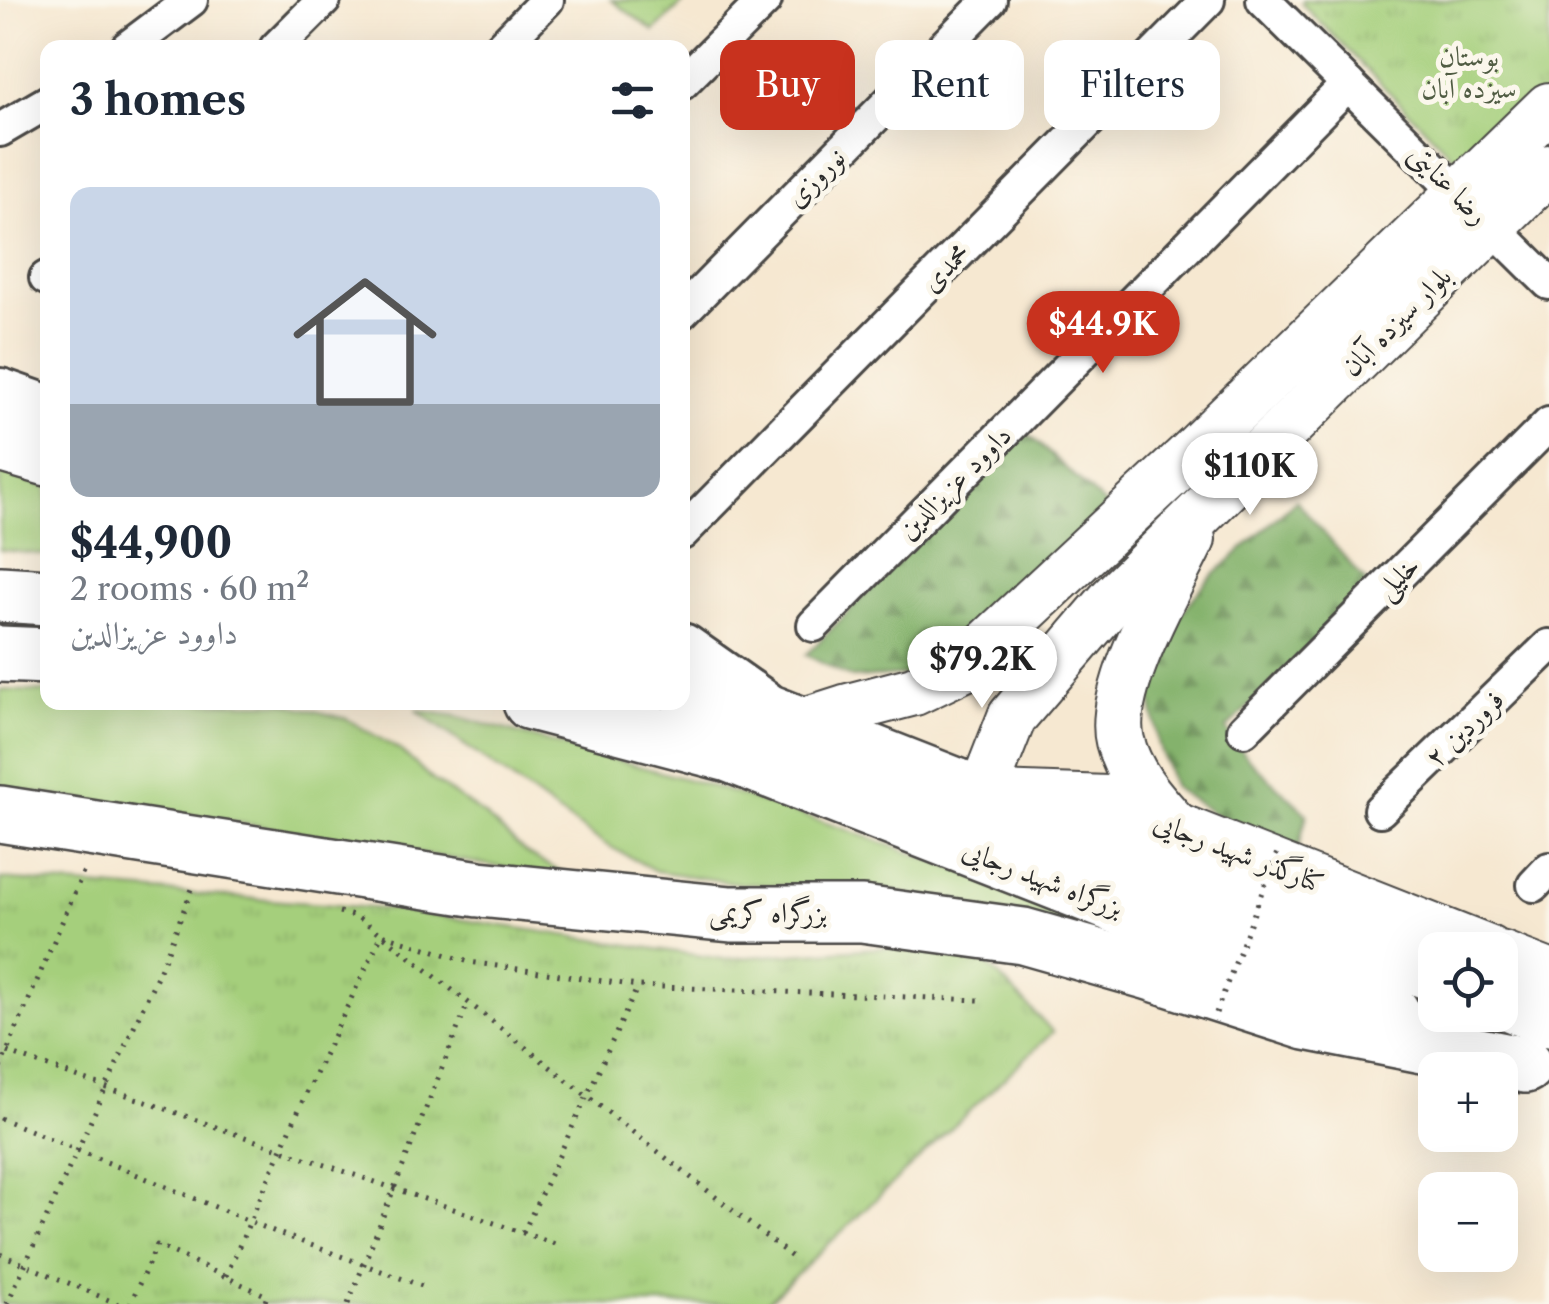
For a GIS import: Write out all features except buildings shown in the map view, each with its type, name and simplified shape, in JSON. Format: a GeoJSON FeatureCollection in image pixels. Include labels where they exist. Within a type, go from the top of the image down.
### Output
{"type":"FeatureCollection","features":[{"type":"Feature","properties":{"kind":"highway"},"geometry":{"type":"LineString","coordinates":[[0,444],[40,456]]}},
{"type":"Feature","properties":{"kind":"highway"},"geometry":{"type":"LineString","coordinates":[[0,594],[40,596]]}},
{"type":"Feature","properties":{"kind":"highway"},"geometry":{"type":"LineString","coordinates":[[0,654],[40,656]]}},
{"type":"Feature","properties":{"kind":"highway","name":"بزرگراه شهید رجایی"},"geometry":{"type":"LineString","coordinates":[[690,690],[786,719],[1418,967]]}},
{"type":"Feature","properties":{"kind":"highway","name":"بزرگراه شهید رجایی"},"geometry":{"type":"LineString","coordinates":[[561,710],[729,754],[961,846],[1541,1052]]}},
{"type":"Feature","properties":{"kind":"highway","name":"بزرگراه کریمی"},"geometry":{"type":"LineString","coordinates":[[0,814],[88,859],[479,889],[732,914],[862,914],[1024,936],[1306,1022],[1541,1052]]}},
{"type":"Feature","properties":{"kind":"highway"},"geometry":{"type":"LineString","coordinates":[[1518,1022],[1541,1052]]}},
{"type":"Feature","properties":{"kind":"main road","name":"بلوار سیزده آبان"},"geometry":{"type":"LineString","coordinates":[[961,846],[1012,718],[1113,599],[1486,221],[1549,106]]}},
{"type":"Feature","properties":{"kind":"main road","name":"بلوار سیزده آبان"},"geometry":{"type":"LineString","coordinates":[[786,719],[914,691],[962,668],[1549,169]]}},
{"type":"Feature","properties":{"kind":"main road"},"geometry":{"type":"LineString","coordinates":[[0,395],[40,409]]}},
{"type":"Feature","properties":{"kind":"main road"},"geometry":{"type":"LineString","coordinates":[[1176,827],[1139,784],[1119,740],[1120,696],[1141,642],[1207,506]]}},
{"type":"Feature","properties":{"kind":"main road"},"geometry":{"type":"LineString","coordinates":[[998,637],[993,664],[998,675],[1016,686],[1027,685],[1049,673]]}},
{"type":"Feature","properties":{"kind":"main road"},"geometry":{"type":"LineString","coordinates":[[690,655],[786,719]]}},
{"type":"Feature","properties":{"kind":"main road","name":"کنارگذر شهید رجایی"},"geometry":{"type":"LineString","coordinates":[[981,795],[1108,800],[1442,932]]}},
{"type":"Feature","properties":{"kind":"main road"},"geometry":{"type":"LineString","coordinates":[[1518,961],[1549,974]]}},
{"type":"Feature","properties":{"kind":"street"},"geometry":{"type":"LineString","coordinates":[[138,40],[191,0]]}},
{"type":"Feature","properties":{"kind":"street"},"geometry":{"type":"LineString","coordinates":[[284,40],[324,0]]}},
{"type":"Feature","properties":{"kind":"street"},"geometry":{"type":"LineString","coordinates":[[508,40],[547,0]]}},
{"type":"Feature","properties":{"kind":"street"},"geometry":{"type":"LineString","coordinates":[[690,75],[765,0]]}},
{"type":"Feature","properties":{"kind":"street","name":"نوروزی"},"geometry":{"type":"LineString","coordinates":[[690,304],[990,0]]}},
{"type":"Feature","properties":{"kind":"street","name":"محمدی"},"geometry":{"type":"LineString","coordinates":[[690,525],[1208,0]]}},
{"type":"Feature","properties":{"kind":"street","name":"رضا عنایتی"},"geometry":{"type":"LineString","coordinates":[[1263,0],[1549,283]]}},
{"type":"Feature","properties":{"kind":"street","name":"داوود عزیزالدین"},"geometry":{"type":"LineString","coordinates":[[814,625],[1348,84]]}},
{"type":"Feature","properties":{"kind":"street"},"geometry":{"type":"LineString","coordinates":[[0,130],[40,107]]}},
{"type":"Feature","properties":{"kind":"street","name":"خلیلی"},"geometry":{"type":"LineString","coordinates":[[1244,730],[1549,424]]}},
{"type":"Feature","properties":{"kind":"street","name":"فروردین ۲"},"geometry":{"type":"LineString","coordinates":[[1380,810],[1549,646]]}},
{"type":"Feature","properties":{"kind":"path"},"geometry":{"type":"LineString","coordinates":[[1216,1013],[1278,850]]}},
{"type":"Feature","properties":{"kind":"path"},"geometry":{"type":"LineString","coordinates":[[0,1068],[88,859]]}},
{"type":"Feature","properties":{"kind":"path"},"geometry":{"type":"LineString","coordinates":[[7,1304],[163,963],[192,889]]}},
{"type":"Feature","properties":{"kind":"path"},"geometry":{"type":"LineString","coordinates":[[340,912],[358,917],[382,934],[797,1260]]}},
{"type":"Feature","properties":{"kind":"path"},"geometry":{"type":"LineString","coordinates":[[382,934],[469,962],[638,986],[978,1000]]}},
{"type":"Feature","properties":{"kind":"path"},"geometry":{"type":"LineString","coordinates":[[226,1276],[382,934]]}},
{"type":"Feature","properties":{"kind":"path"},"geometry":{"type":"LineString","coordinates":[[523,1233],[638,986]]}},
{"type":"Feature","properties":{"kind":"path"},"geometry":{"type":"LineString","coordinates":[[348,1304],[468,1003]]}},
{"type":"Feature","properties":{"kind":"path"},"geometry":{"type":"LineString","coordinates":[[7,1052],[558,1245]]}},
{"type":"Feature","properties":{"kind":"path"},"geometry":{"type":"LineString","coordinates":[[0,1118],[250,1221],[422,1286]]}},
{"type":"Feature","properties":{"kind":"path"},"geometry":{"type":"LineString","coordinates":[[130,1304],[157,1245],[268,1296],[264,1304]]}},
{"type":"Feature","properties":{"kind":"path"},"geometry":{"type":"LineString","coordinates":[[0,1254],[118,1304]]}},
{"type":"Feature","properties":{"kind":"green space"},"geometry":{"type":"Polygon","coordinates":[[[611,0],[686,0],[654,31],[611,0]]]}},
{"type":"Feature","properties":{"kind":"green space","name":"بوستان سیزده آبان"},"geometry":{"type":"Polygon","coordinates":[[[1549,0],[1549,94],[1468,172],[1301,3],[1549,0]]]}},
{"type":"Feature","properties":{"kind":"green space"},"geometry":{"type":"Polygon","coordinates":[[[1025,431],[1108,507],[925,674],[852,678],[806,655],[1025,431]]]}},
{"type":"Feature","properties":{"kind":"green space"},"geometry":{"type":"Polygon","coordinates":[[[0,471],[40,485],[40,554],[0,550],[0,471]]]}},
{"type":"Feature","properties":{"kind":"green space"},"geometry":{"type":"Polygon","coordinates":[[[1296,500],[1369,586],[1226,729],[1249,760],[1307,814],[1298,849],[1233,826],[1174,788],[1159,746],[1150,693],[1163,636],[1207,581],[1296,500]]]}},
{"type":"Feature","properties":{"kind":"green space"},"geometry":{"type":"Polygon","coordinates":[[[0,690],[40,692],[40,710],[311,710],[347,719],[401,751],[526,853],[576,880],[246,824],[0,788],[0,690]]]}},
{"type":"Feature","properties":{"kind":"green space"},"geometry":{"type":"Polygon","coordinates":[[[416,710],[455,716],[715,787],[842,828],[1195,955],[891,891],[742,884],[656,871],[605,844],[416,710]]]}},
{"type":"Feature","properties":{"kind":"green space"},"geometry":{"type":"Polygon","coordinates":[[[0,879],[398,910],[722,959],[966,942],[1053,1032],[765,1304],[0,1304],[0,879]]]}}]}
